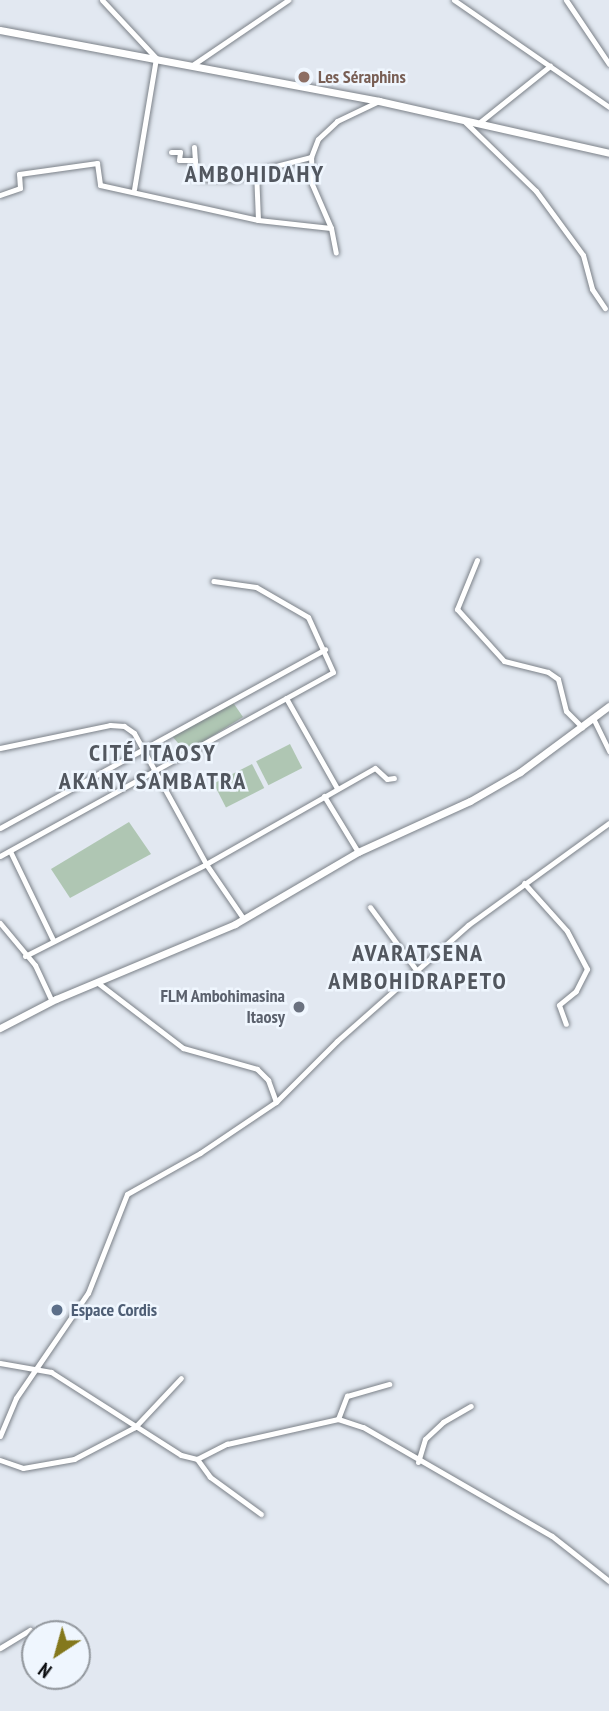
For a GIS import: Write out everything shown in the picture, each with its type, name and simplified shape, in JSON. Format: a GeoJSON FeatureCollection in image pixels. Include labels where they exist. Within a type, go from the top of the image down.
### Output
{"type":"FeatureCollection","features":[{"type":"Feature","properties":{"kind":"street"},"geometry":{"type":"LineString","coordinates":[[102,0],[156,58]]}},
{"type":"Feature","properties":{"kind":"street"},"geometry":{"type":"LineString","coordinates":[[194,64],[288,0]]}},
{"type":"Feature","properties":{"kind":"street"},"geometry":{"type":"LineString","coordinates":[[454,0],[609,107]]}},
{"type":"Feature","properties":{"kind":"street"},"geometry":{"type":"LineString","coordinates":[[566,0],[609,64]]}},
{"type":"Feature","properties":{"kind":"street"},"geometry":{"type":"LineString","coordinates":[[0,30],[194,64],[379,101],[609,153]]}},
{"type":"Feature","properties":{"kind":"street"},"geometry":{"type":"LineString","coordinates":[[134,190],[156,58]]}},
{"type":"Feature","properties":{"kind":"street"},"geometry":{"type":"LineString","coordinates":[[480,122],[550,66]]}},
{"type":"Feature","properties":{"kind":"street"},"geometry":{"type":"LineString","coordinates":[[336,253],[331,228],[312,184],[311,157],[323,131],[379,101]]}},
{"type":"Feature","properties":{"kind":"street"},"geometry":{"type":"LineString","coordinates":[[463,120],[536,191],[583,255],[592,289],[605,307]]}},
{"type":"Feature","properties":{"kind":"street"},"geometry":{"type":"LineString","coordinates":[[194,147],[196,178],[237,179],[256,171],[311,157]]}},
{"type":"Feature","properties":{"kind":"street"},"geometry":{"type":"LineString","coordinates":[[171,152],[180,152],[179,160],[195,160]]}},
{"type":"Feature","properties":{"kind":"street"},"geometry":{"type":"LineString","coordinates":[[0,195],[20,188],[19,174],[97,163],[100,185],[134,190],[258,220],[331,228]]}},
{"type":"Feature","properties":{"kind":"street"},"geometry":{"type":"LineString","coordinates":[[256,171],[258,220]]}},
{"type":"Feature","properties":{"kind":"street"},"geometry":{"type":"LineString","coordinates":[[477,560],[457,609],[504,661],[548,672],[558,679],[566,711],[582,727]]}},
{"type":"Feature","properties":{"kind":"street"},"geometry":{"type":"LineString","coordinates":[[0,856],[153,769],[333,672],[325,649],[308,617],[256,587],[213,581]]}},
{"type":"Feature","properties":{"kind":"street"},"geometry":{"type":"LineString","coordinates":[[0,828],[325,649]]}},
{"type":"Feature","properties":{"kind":"street"},"geometry":{"type":"LineString","coordinates":[[286,698],[337,788]]}},
{"type":"Feature","properties":{"kind":"street"},"geometry":{"type":"LineString","coordinates":[[0,1028],[52,1001],[243,918],[358,852],[470,801],[582,727],[609,706]]}},
{"type":"Feature","properties":{"kind":"street"},"geometry":{"type":"LineString","coordinates":[[593,718],[609,751]]}},
{"type":"Feature","properties":{"kind":"street"},"geometry":{"type":"LineString","coordinates":[[0,748],[117,724],[134,733],[140,750],[206,864],[243,918]]}},
{"type":"Feature","properties":{"kind":"street"},"geometry":{"type":"LineString","coordinates":[[25,956],[206,864],[375,768],[387,779],[394,778]]}},
{"type":"Feature","properties":{"kind":"street"},"geometry":{"type":"LineString","coordinates":[[324,796],[358,852]]}},
{"type":"Feature","properties":{"kind":"street"},"geometry":{"type":"LineString","coordinates":[[0,1436],[12,1405],[88,1293],[127,1194],[200,1153],[276,1102],[337,1041],[468,925],[609,824]]}},
{"type":"Feature","properties":{"kind":"street"},"geometry":{"type":"LineString","coordinates":[[10,851],[53,940]]}},
{"type":"Feature","properties":{"kind":"street"},"geometry":{"type":"LineString","coordinates":[[524,883],[567,931],[586,965],[580,984],[559,1005],[566,1024]]}},
{"type":"Feature","properties":{"kind":"street"},"geometry":{"type":"LineString","coordinates":[[370,907],[417,971]]}},
{"type":"Feature","properties":{"kind":"street"},"geometry":{"type":"LineString","coordinates":[[0,923],[25,956],[52,1001]]}},
{"type":"Feature","properties":{"kind":"street"},"geometry":{"type":"LineString","coordinates":[[97,983],[183,1048],[257,1069],[268,1080],[276,1102]]}},
{"type":"Feature","properties":{"kind":"street"},"geometry":{"type":"LineString","coordinates":[[0,1363],[36,1367],[135,1427],[197,1459],[210,1477],[261,1514]]}},
{"type":"Feature","properties":{"kind":"street"},"geometry":{"type":"LineString","coordinates":[[0,1460],[23,1468],[74,1459],[135,1427],[181,1378]]}},
{"type":"Feature","properties":{"kind":"street"},"geometry":{"type":"LineString","coordinates":[[338,1419],[347,1396],[389,1384]]}},
{"type":"Feature","properties":{"kind":"street"},"geometry":{"type":"LineString","coordinates":[[418,1462],[425,1439],[443,1422],[471,1406]]}},
{"type":"Feature","properties":{"kind":"street"},"geometry":{"type":"LineString","coordinates":[[197,1459],[227,1444],[338,1419],[363,1427],[418,1462],[552,1536],[609,1581]]}},
{"type":"Feature","properties":{"kind":"street"},"geometry":{"type":"LineString","coordinates":[[0,1648],[21,1635]]}},
{"type":"Feature","properties":{"kind":"green space"},"geometry":{"type":"Polygon","coordinates":[[[232,701],[243,717],[201,743],[185,751],[171,735],[232,701]]]}},
{"type":"Feature","properties":{"kind":"green space"},"geometry":{"type":"Polygon","coordinates":[[[290,744],[302,768],[268,785],[256,761],[290,744]]]}},
{"type":"Feature","properties":{"kind":"green space"},"geometry":{"type":"Polygon","coordinates":[[[252,764],[264,788],[226,808],[214,784],[252,764]]]}},
{"type":"Feature","properties":{"kind":"green space"},"geometry":{"type":"Polygon","coordinates":[[[129,822],[151,854],[70,898],[51,869],[129,822]]]}},
{"type":"Feature","properties":{"kind":"place","name":"Les Séraphins"},"geometry":{"type":"Point","coordinates":[304,77]}},
{"type":"Feature","properties":{"kind":"place","name":"FLM Ambohimasina Itaosy"},"geometry":{"type":"Point","coordinates":[299,1007]}},
{"type":"Feature","properties":{"kind":"place","name":"Espace Cordis"},"geometry":{"type":"Point","coordinates":[57,1310]}},
{"type":"Feature","properties":{"kind":"district","name":"AMBOHIDAHY"},"geometry":{"type":"Point","coordinates":[255,174]}},
{"type":"Feature","properties":{"kind":"district","name":"CITÉ ITAOSY AKANY SAMBATRA"},"geometry":{"type":"Point","coordinates":[153,767]}},
{"type":"Feature","properties":{"kind":"district","name":"AVARATSENA AMBOHIDRAPETO"},"geometry":{"type":"Point","coordinates":[418,967]}}]}
